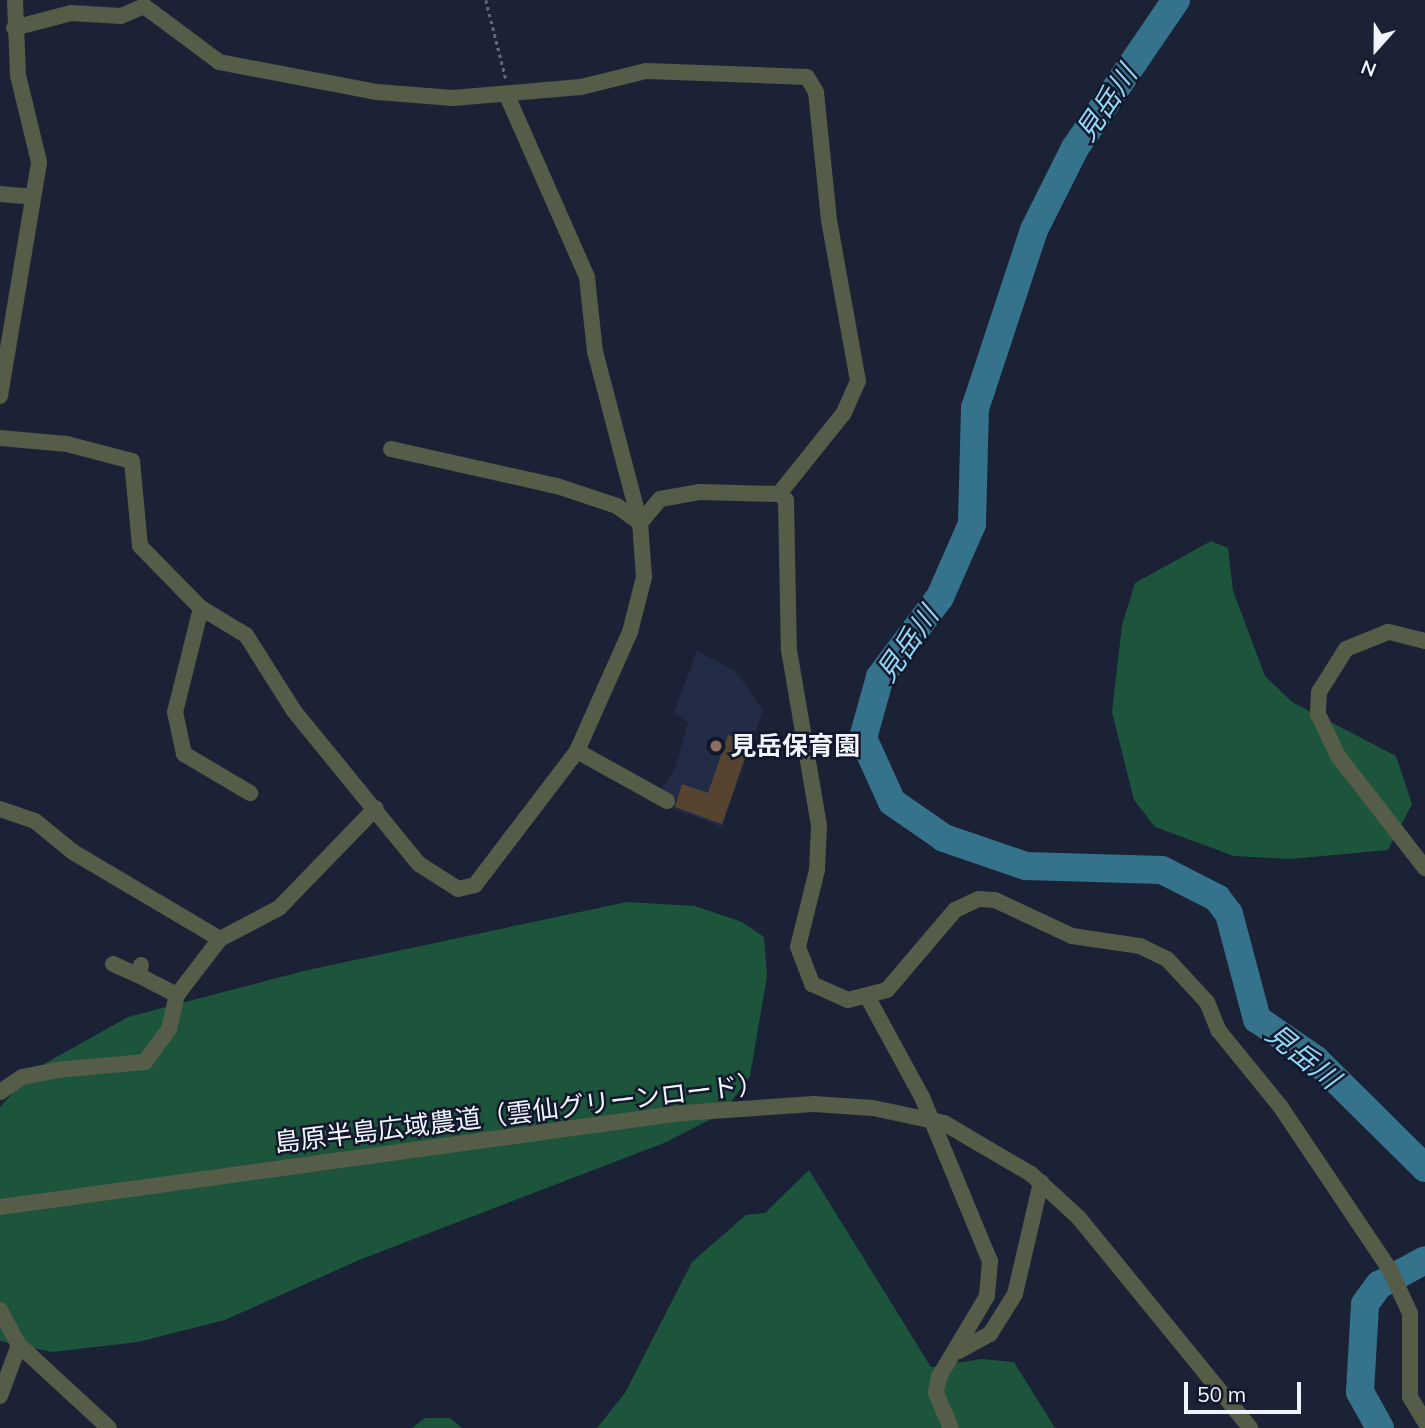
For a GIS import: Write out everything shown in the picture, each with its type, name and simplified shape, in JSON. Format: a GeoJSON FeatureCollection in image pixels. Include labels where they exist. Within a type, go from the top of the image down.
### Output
{"type":"FeatureCollection","features":[{"type":"Feature","properties":{"kind":"street"},"geometry":{"type":"LineString","coordinates":[[0,396],[32,197],[37,134],[18,75],[14,28],[15,0]]}},
{"type":"Feature","properties":{"kind":"street"},"geometry":{"type":"LineString","coordinates":[[14,28],[71,13],[121,16],[144,6],[198,49],[245,69],[377,92],[507,96],[646,71],[798,74],[813,83],[858,382],[843,414],[779,494]]}},
{"type":"Feature","properties":{"kind":"street"},"geometry":{"type":"LineString","coordinates":[[0,438],[67,444],[132,461],[135,535],[201,608],[246,635],[294,711],[376,808],[419,864],[467,888],[544,802],[577,751],[630,632],[644,577],[640,523],[595,352],[587,276],[507,96]]}},
{"type":"Feature","properties":{"kind":"street"},"geometry":{"type":"LineString","coordinates":[[0,194],[32,197]]}},
{"type":"Feature","properties":{"kind":"street"},"geometry":{"type":"LineString","coordinates":[[391,449],[557,486],[617,506],[640,523]]}},
{"type":"Feature","properties":{"kind":"street"},"geometry":{"type":"LineString","coordinates":[[640,523],[660,499],[700,492],[779,494]]}},
{"type":"Feature","properties":{"kind":"street"},"geometry":{"type":"LineString","coordinates":[[779,494],[788,514],[789,650],[819,826],[817,870],[798,947],[812,984],[848,1000],[868,998],[903,978],[955,910],[979,899],[995,900],[1072,936],[1140,946],[1167,959],[1207,1002],[1219,1031],[1287,1116],[1392,1275],[1410,1313],[1410,1397],[1425,1422]]}},
{"type":"Feature","properties":{"kind":"street"},"geometry":{"type":"LineString","coordinates":[[201,608],[176,712],[184,754],[250,793]]}},
{"type":"Feature","properties":{"kind":"street"},"geometry":{"type":"LineString","coordinates":[[1425,641],[1388,632],[1346,649],[1319,692],[1318,714],[1338,756],[1425,868]]}},
{"type":"Feature","properties":{"kind":"street"},"geometry":{"type":"LineString","coordinates":[[577,751],[667,801]]}},
{"type":"Feature","properties":{"kind":"street"},"geometry":{"type":"LineString","coordinates":[[0,1092],[22,1077],[57,1070],[145,1062],[169,1029],[177,995],[220,939],[279,908],[376,808]]}},
{"type":"Feature","properties":{"kind":"street"},"geometry":{"type":"LineString","coordinates":[[0,809],[35,821],[73,852],[220,939]]}},
{"type":"Feature","properties":{"kind":"street"},"geometry":{"type":"LineString","coordinates":[[113,964],[140,970],[177,995]]}},
{"type":"Feature","properties":{"kind":"street"},"geometry":{"type":"LineString","coordinates":[[868,998],[922,1097],[990,1261],[988,1296],[959,1351],[939,1377],[936,1393],[951,1428]]}},
{"type":"Feature","properties":{"kind":"street","name":"島原半島広域農道（雲仙グリーンロード）"},"geometry":{"type":"LineString","coordinates":[[0,1207],[682,1113],[814,1104],[873,1108],[944,1123],[1036,1178],[1096,1237],[1250,1428]]}},
{"type":"Feature","properties":{"kind":"street"},"geometry":{"type":"LineString","coordinates":[[959,1351],[990,1334],[1015,1294],[1036,1178]]}},
{"type":"Feature","properties":{"kind":"street"},"geometry":{"type":"LineString","coordinates":[[0,1310],[19,1345],[108,1428]]}},
{"type":"Feature","properties":{"kind":"street"},"geometry":{"type":"LineString","coordinates":[[0,1396],[19,1345]]}},
{"type":"Feature","properties":{"kind":"path"},"geometry":{"type":"LineString","coordinates":[[486,0],[504,52],[507,96]]}},
{"type":"Feature","properties":{"kind":"shaded area","name":"見岳保育園"},"geometry":{"type":"Polygon","coordinates":[[[697,651],[735,671],[763,710],[722,827],[652,801],[675,769],[688,723],[674,712],[697,651]]]}},
{"type":"Feature","properties":{"kind":"green space"},"geometry":{"type":"Polygon","coordinates":[[[1211,541],[1228,548],[1233,591],[1265,676],[1292,702],[1396,756],[1412,804],[1388,850],[1290,859],[1234,856],[1155,827],[1134,800],[1112,712],[1122,625],[1135,583],[1211,541]]]}},
{"type":"Feature","properties":{"kind":"green space"},"geometry":{"type":"Polygon","coordinates":[[[627,902],[695,906],[742,922],[764,937],[767,976],[750,1076],[723,1113],[664,1143],[359,1260],[225,1320],[138,1342],[52,1352],[0,1341],[0,1107],[35,1069],[128,1017],[308,970],[627,902]]]}},
{"type":"Feature","properties":{"kind":"green space"},"geometry":{"type":"Polygon","coordinates":[[[809,1170],[931,1367],[981,1359],[1014,1362],[1055,1428],[597,1428],[625,1393],[692,1262],[746,1215],[765,1213],[809,1170]]]}},
{"type":"Feature","properties":{"kind":"green space"},"geometry":{"type":"Polygon","coordinates":[[[425,1418],[450,1418],[462,1428],[412,1428],[425,1418]]]}},
{"type":"Feature","properties":{"kind":"building"},"geometry":{"type":"Polygon","coordinates":[[[728,735],[750,743],[722,824],[675,807],[682,784],[708,793],[728,735]]]}},
{"type":"Feature","properties":{"kind":"waterway","name":"見岳川"},"geometry":{"type":"LineString","coordinates":[[1176,0],[1075,148],[1034,230],[975,408],[972,524],[940,597],[880,677],[863,738],[892,802],[944,838],[1026,866],[1162,870],[1217,898],[1229,914],[1257,1019],[1315,1059],[1425,1168]]}},
{"type":"Feature","properties":{"kind":"waterway","name":"見岳川"},"geometry":{"type":"LineString","coordinates":[[1380,1428],[1360,1392],[1365,1304],[1379,1285],[1425,1260]]}},
{"type":"Feature","properties":{"kind":"place","name":"見岳保育園"},"geometry":{"type":"Point","coordinates":[716,746]}}]}
